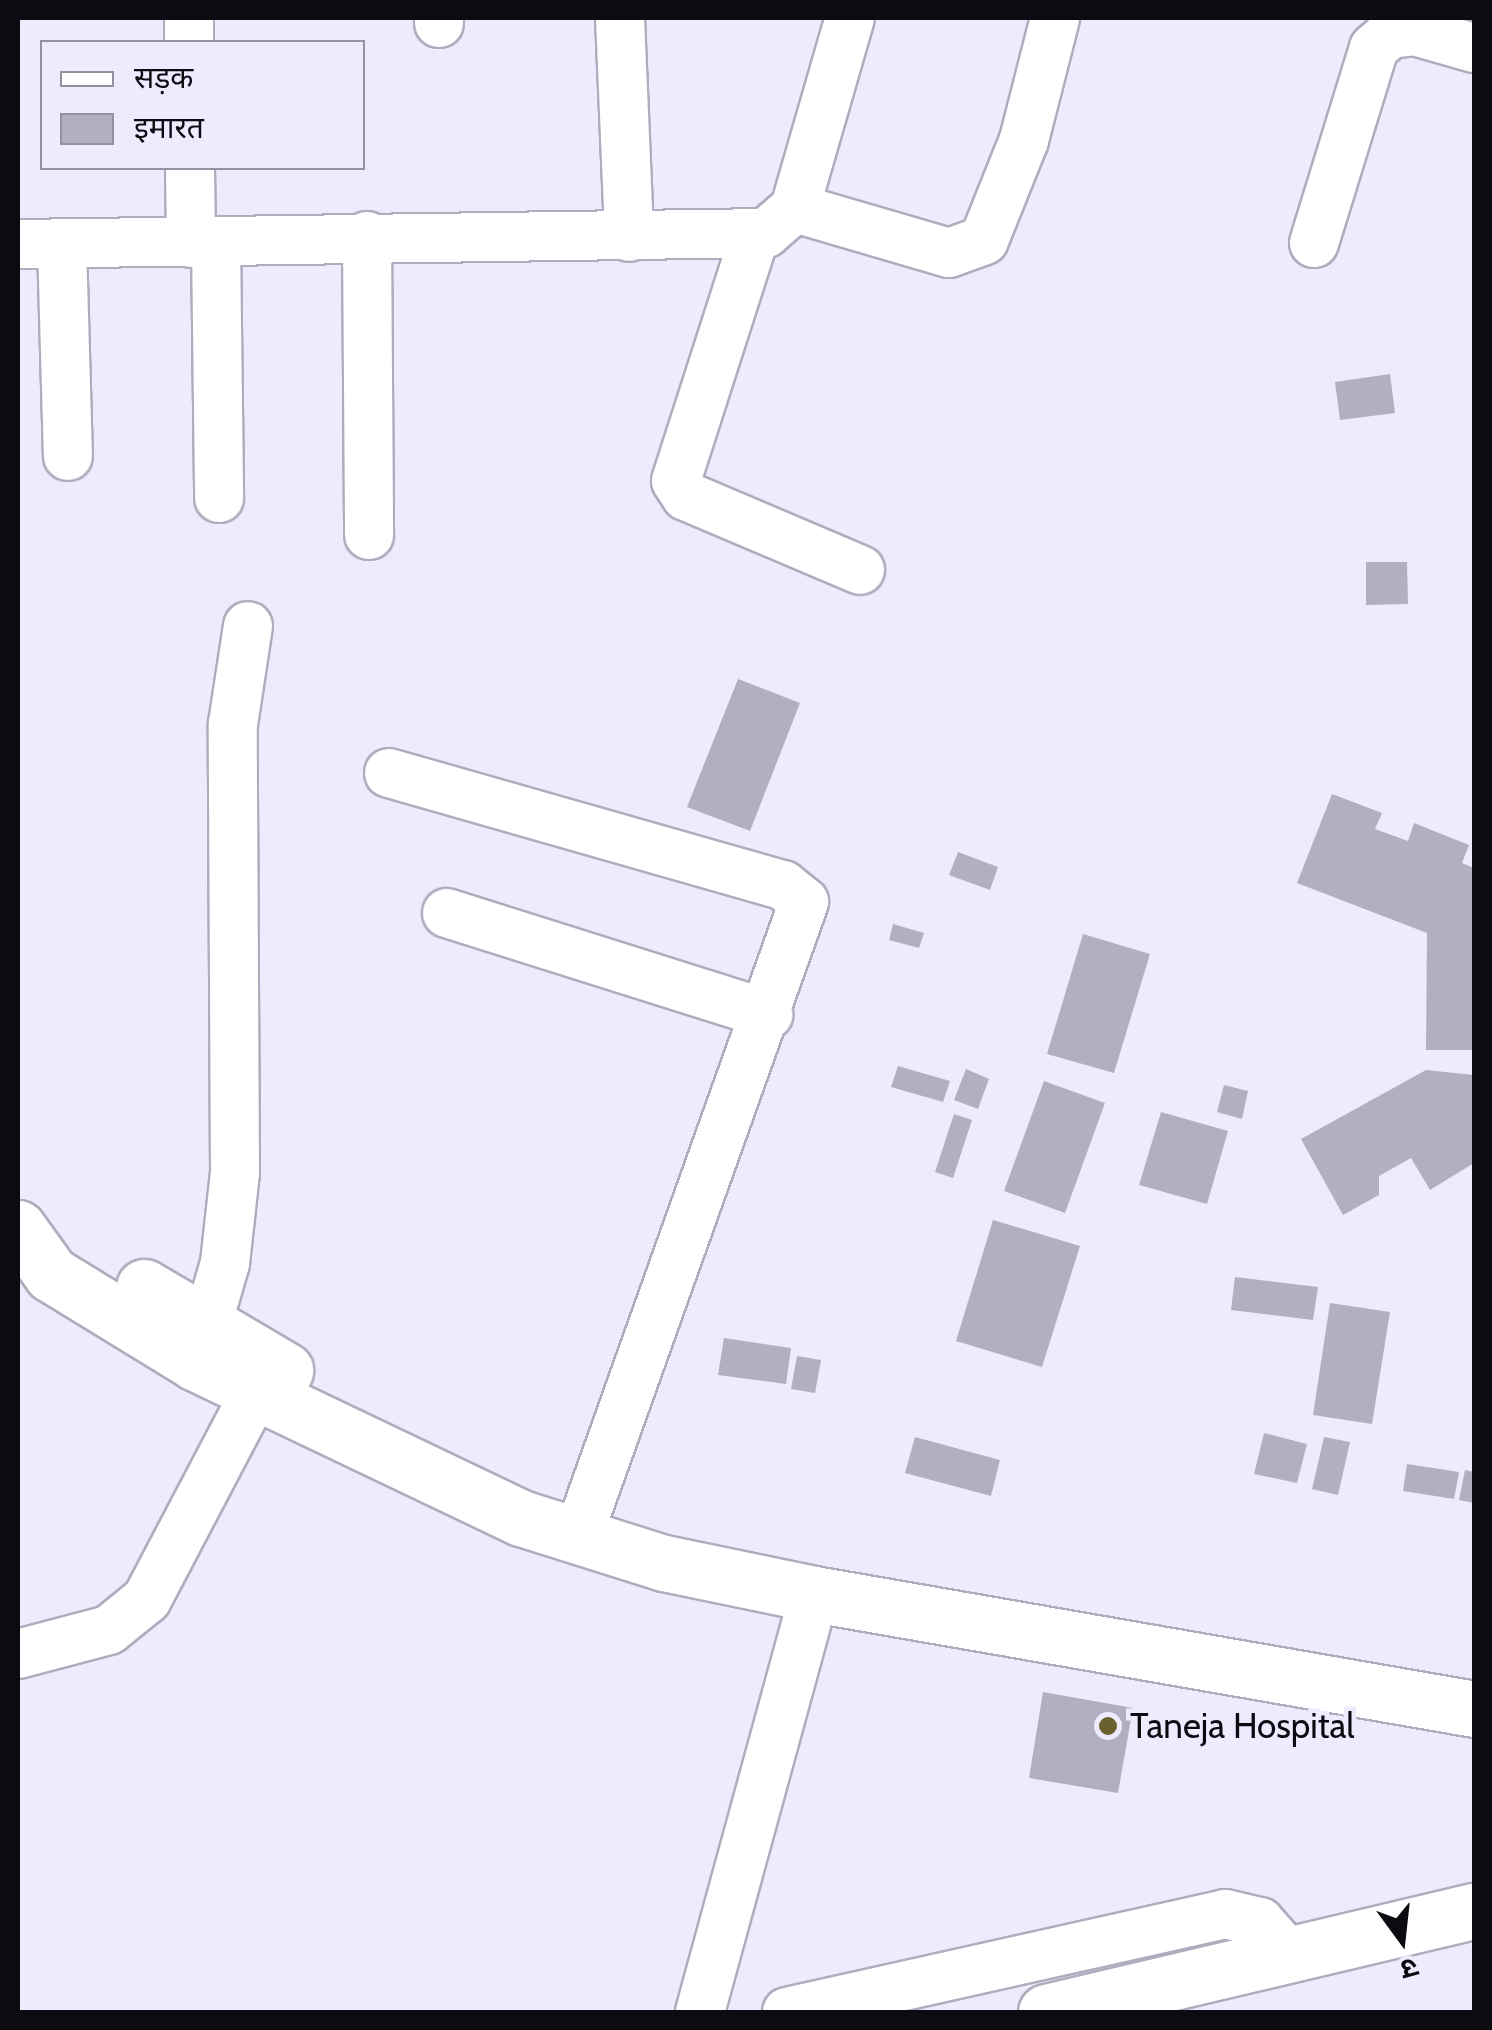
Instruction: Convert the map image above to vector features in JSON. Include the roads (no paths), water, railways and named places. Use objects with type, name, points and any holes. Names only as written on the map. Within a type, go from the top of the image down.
[{"type":"main road","points":[[25,1235],[74,1244],[200,1344],[262,1379],[533,1488],[664,1563],[814,1594],[1474,1709]]},
{"type":"main road","points":[[584,1520],[1474,1676]]},
{"type":"main road","points":[[1046,2012],[1474,1911]]},
{"type":"street","points":[[620,18],[629,237]]},
{"type":"street","points":[[68,456],[40,244],[367,236],[755,235],[795,208],[850,18]]},
{"type":"street","points":[[795,208],[950,252],[984,240],[1024,140],[1055,18]]},
{"type":"street","points":[[1314,243],[1374,48],[1390,34],[1414,32],[1474,48]]},
{"type":"street","points":[[190,170],[204,242],[218,498]]},
{"type":"street","points":[[755,235],[676,481],[686,496],[860,570]]},
{"type":"street","points":[[367,236],[369,535]]},
{"type":"street","points":[[200,1344],[225,1263],[235,1172],[233,724],[248,626]]},
{"type":"street","points":[[389,772],[800,893],[804,914],[584,1520]]},
{"type":"street","points":[[448,913],[768,1014]]},
{"type":"street","points":[[18,1654],[109,1630],[148,1599],[262,1379]]},
{"type":"street","points":[[700,2012],[814,1594]]},
{"type":"street","points":[[787,2012],[1225,1914],[1260,1922],[1289,1955]]},
{"type":"place","name":"Taneja Hospital","points":[[1108,1726]]}]
